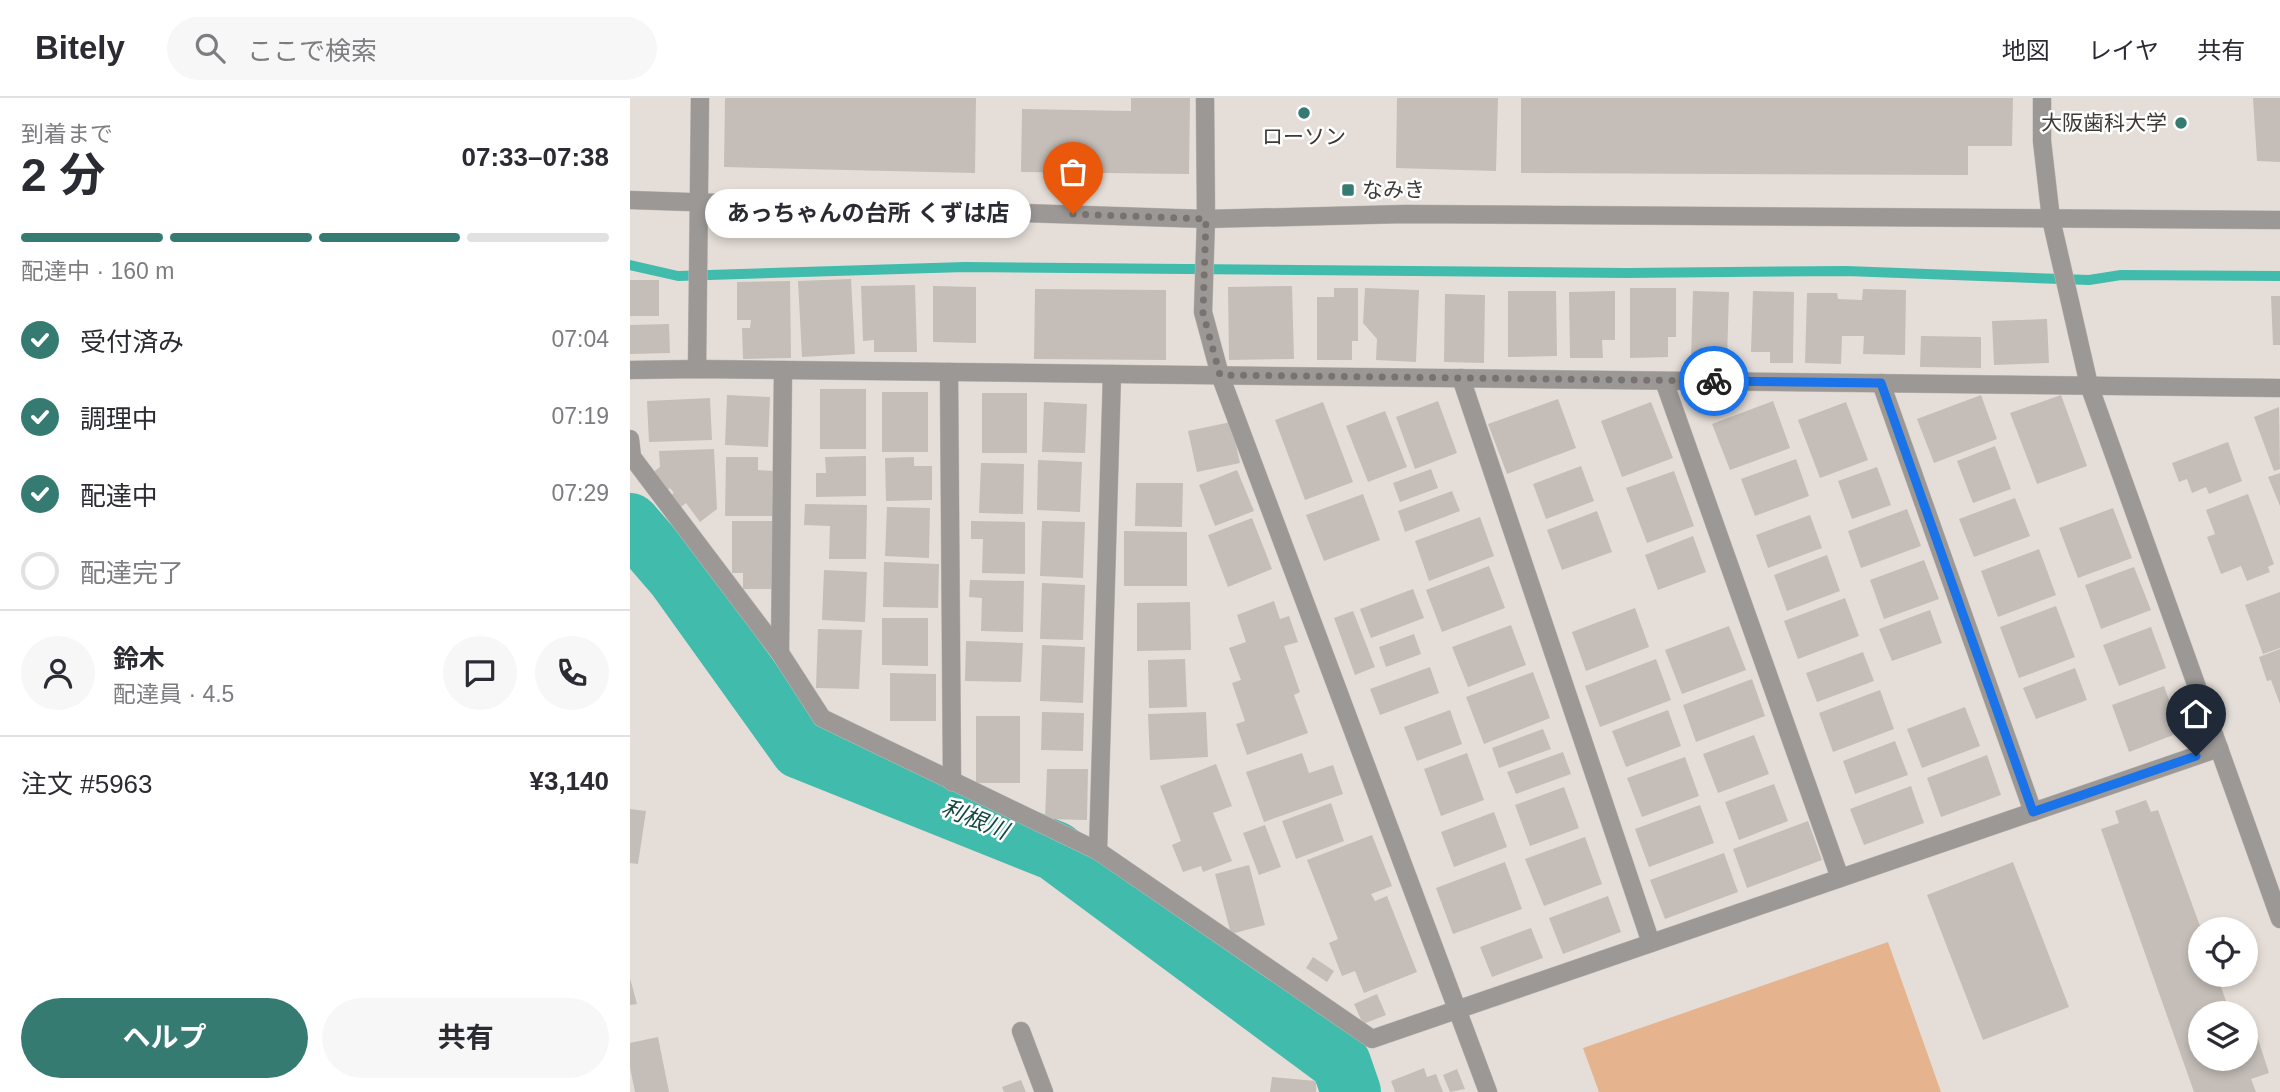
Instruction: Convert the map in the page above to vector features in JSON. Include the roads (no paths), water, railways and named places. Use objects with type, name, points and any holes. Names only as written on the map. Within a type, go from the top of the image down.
[{"type":"street","points":[[697,369],[700,98]]},
{"type":"street","points":[[1205,98],[1206,219],[1203,313],[1220,375],[1488,1092]]},
{"type":"street","points":[[2042,98],[2042,141],[2051,219],[2089,386],[2280,919]]},
{"type":"street","points":[[630,200],[1206,219],[1405,214],[2280,220]]},
{"type":"street","points":[[630,370],[2280,388]]},
{"type":"street","points":[[780,653],[783,370]]},
{"type":"street","points":[[949,372],[952,782]]},
{"type":"street","points":[[1098,851],[1112,374]]},
{"type":"street","points":[[1461,378],[1651,943]]},
{"type":"street","points":[[1664,381],[1840,878]]},
{"type":"street","points":[[1881,383],[2033,812]]},
{"type":"street","points":[[630,439],[632,457],[780,653],[822,718],[1098,851],[1372,1039],[2219,748]]},
{"type":"street","points":[[1021,1031],[1044,1092]]},
{"type":"waterway","points":[[630,265],[678,276],[965,267],[1626,273],[1846,271],[2089,280],[2121,275],[2280,276]]},
{"type":"waterway","name":"利根川","points":[[630,523],[676,576],[800,749],[1055,851],[1341,1063],[1351,1092]]},
{"type":"place","name":"ローソン","points":[[1304,113]]},
{"type":"place","name":"大阪歯科大学","points":[[2181,123]]},
{"type":"place","name":"なみき","points":[[1348,190]]},
{"type":"place","name":"あっちゃんの台所 くずは店","points":[[1073,214]]}]
